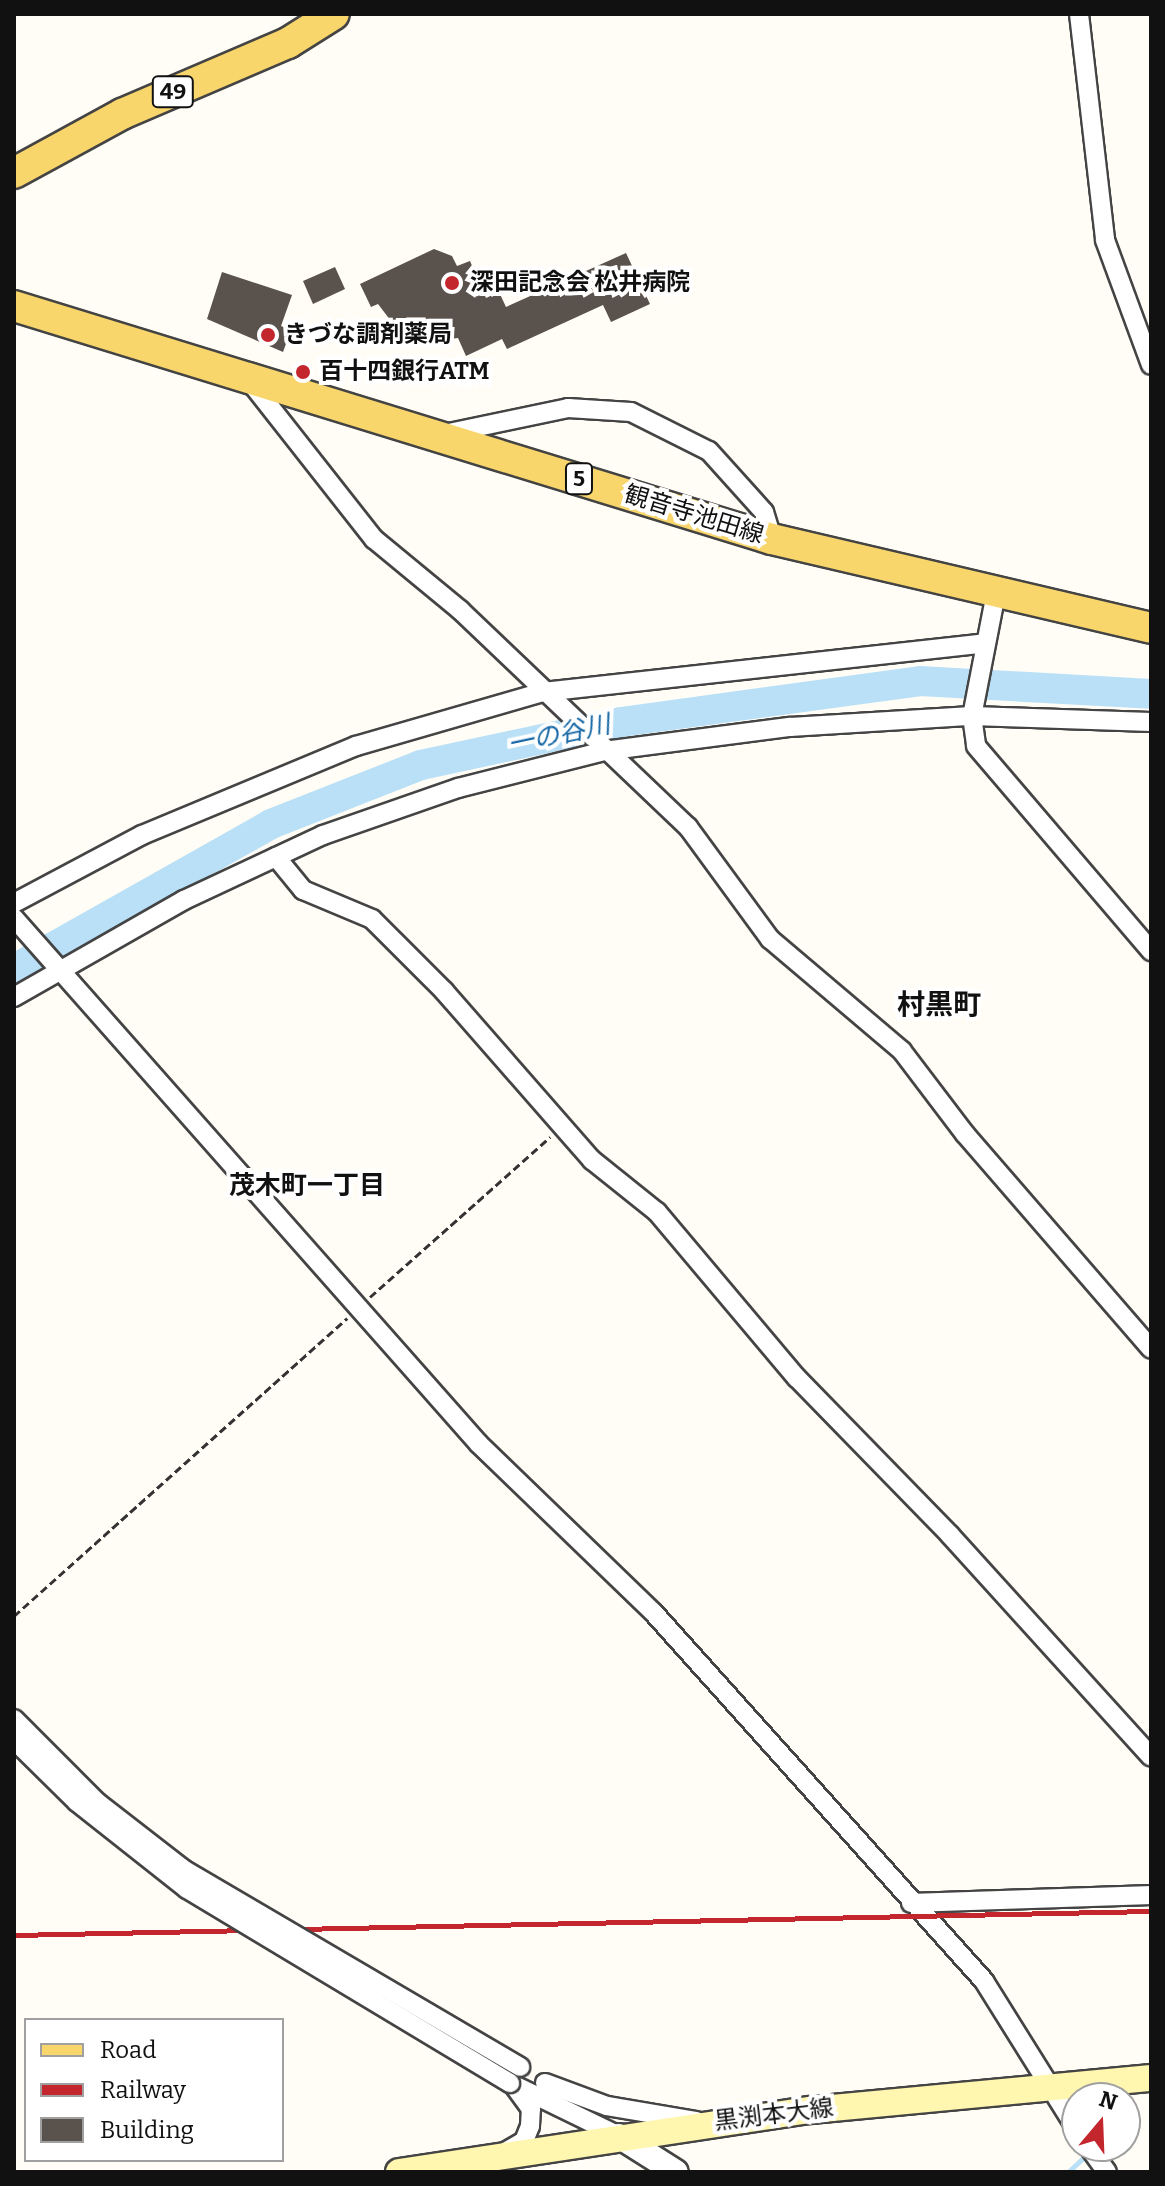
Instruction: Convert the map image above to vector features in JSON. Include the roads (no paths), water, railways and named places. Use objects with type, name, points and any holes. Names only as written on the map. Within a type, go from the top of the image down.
[{"type":"main road","name":"49","points":[[14,173],[122,114],[288,43],[334,14]]},
{"type":"main road","name":"観音寺池田線","points":[[14,306],[772,539],[1151,628]]},
{"type":"main road","name":"黒渕本大線","points":[[399,2172],[708,2123],[1151,2078]]},
{"type":"street","points":[[1079,14],[1105,240],[1151,365]]},
{"type":"street","points":[[246,377],[374,539],[460,610],[708,848],[770,939],[902,1051],[965,1134],[1151,1349]]},
{"type":"street","points":[[437,435],[568,408],[631,412],[709,451],[764,512],[772,539]]},
{"type":"street","points":[[996,593],[972,716],[976,746],[1151,951]]},
{"type":"street","points":[[14,903],[142,835],[356,746],[543,692],[985,643]]},
{"type":"street","points":[[14,997],[58,970],[276,857],[458,788],[604,751],[790,727],[972,716],[1151,722]]},
{"type":"street","points":[[276,857],[303,890],[372,919],[444,991],[561,1126],[657,1212],[797,1378],[950,1535],[1151,1757]]},
{"type":"street","points":[[14,918],[479,1444],[653,1612],[1000,1999],[1047,2088],[1061,2108]]},
{"type":"street","points":[[14,1719],[98,1803],[230,1900],[515,2075],[576,2116],[619,2136]]},
{"type":"street","points":[[14,1740],[97,1819],[187,1889],[515,2075],[607,2106],[708,2123]]},
{"type":"street","points":[[911,1903],[1151,1895]]},
{"type":"street","points":[[500,2155],[524,2141],[530,2126],[531,2109],[515,2075]]},
{"type":"street","points":[[545,2083],[676,2172]]},
{"type":"street","points":[[560,2146],[582,2131],[576,2116]]},
{"type":"waterway","name":"一の谷川","points":[[14,969],[271,824],[421,765],[621,722],[920,681],[1151,694]]},
{"type":"waterway","points":[[1068,2172],[1079,2162]]},
{"type":"railway","points":[[14,1935],[1151,1911]]},
{"type":"place","name":"深田記念会 松井病院","points":[[452,283]]},
{"type":"place","name":"きづな調剤薬局","points":[[268,335]]},
{"type":"place","name":"百十四銀行ATM","points":[[303,372]]},
{"type":"district","name":"村黒町","points":[[939,1005]]},
{"type":"district","name":"茂木町一丁目","points":[[307,1186]]}]
